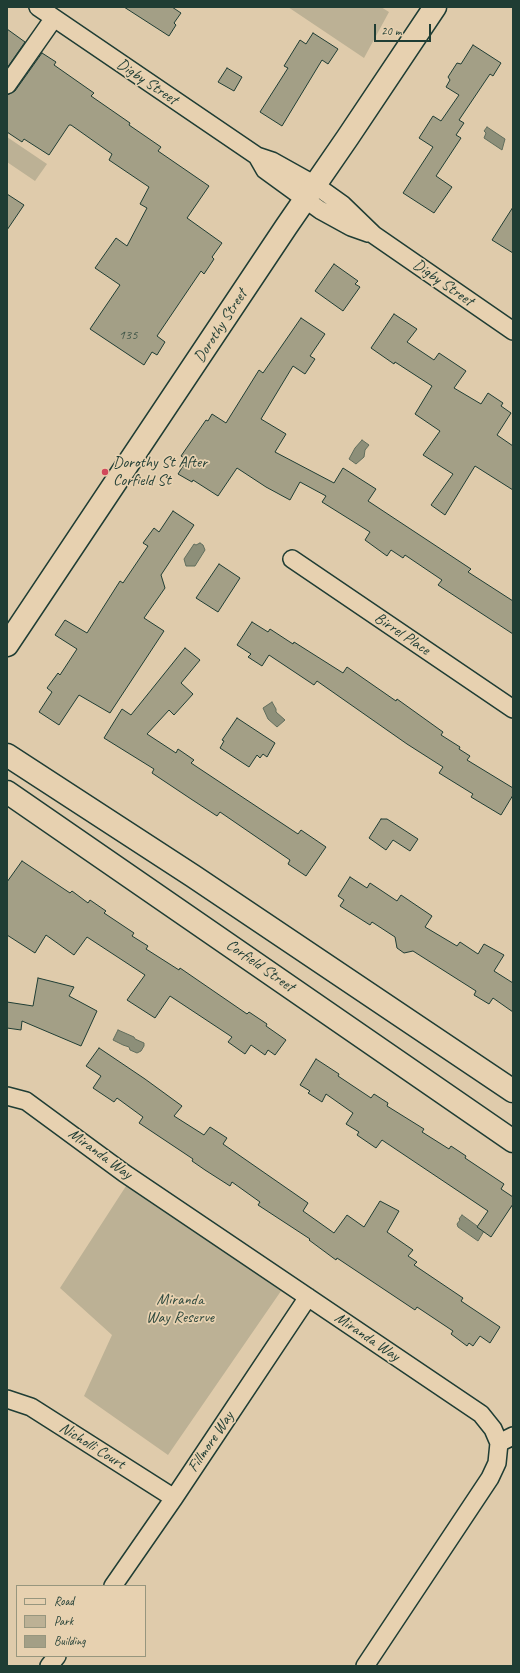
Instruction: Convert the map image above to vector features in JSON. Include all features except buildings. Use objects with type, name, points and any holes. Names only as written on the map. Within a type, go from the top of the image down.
[{"type":"main road","name":"Dorothy Street","points":[[7,645],[435,7]]},
{"type":"main road","points":[[7,754],[186,871],[513,1091]]},
{"type":"main road","name":"Corfield Street","points":[[7,792],[513,1141]]},
{"type":"street","name":"Digby Street","points":[[38,7],[257,156],[265,170],[310,192],[320,210],[351,227],[374,235],[513,331]]},
{"type":"street","points":[[7,85],[54,18]]},
{"type":"street","name":"Birrel Place","points":[[292,559],[513,709]]},
{"type":"street","name":"Miranda Way","points":[[7,1096],[26,1101],[124,1173],[481,1414],[493,1428],[506,1439],[490,1478],[365,1666]]},
{"type":"street","name":"Fillmore Way","points":[[114,1585],[174,1498],[308,1297]]},
{"type":"street","name":"Nicholli Court","points":[[7,1400],[31,1407],[174,1498]]},
{"type":"street","points":[[49,1666],[56,1657]]},
{"type":"green space","points":[[288,7],[381,7],[389,12],[364,58]]},
{"type":"green space","points":[[7,137],[47,164],[35,181],[7,162]]},
{"type":"green space","name":"Miranda Way Reserve","points":[[128,1183],[281,1291],[168,1455],[84,1396],[112,1335],[60,1288]]},
{"type":"shaded area","points":[[487,127],[505,139],[502,150],[484,138],[486,133],[484,131]]},
{"type":"shaded area","points":[[362,440],[369,445],[365,450],[364,457],[356,464],[349,459],[355,448]]},
{"type":"shaded area","points":[[200,543],[203,545],[205,550],[195,566],[186,566],[184,559],[194,544],[196,545]]},
{"type":"shaded area","points":[[272,702],[276,712],[285,720],[277,727],[268,719],[263,708]]},
{"type":"shaded area","points":[[118,1030],[144,1043],[141,1051],[137,1053],[130,1050],[129,1047],[113,1040]]},
{"type":"shaded area","points":[[462,1215],[484,1231],[478,1241],[458,1227],[457,1224]]},
{"type":"place","name":"Dorothy St After Corfield St","points":[[105,472]]}]
